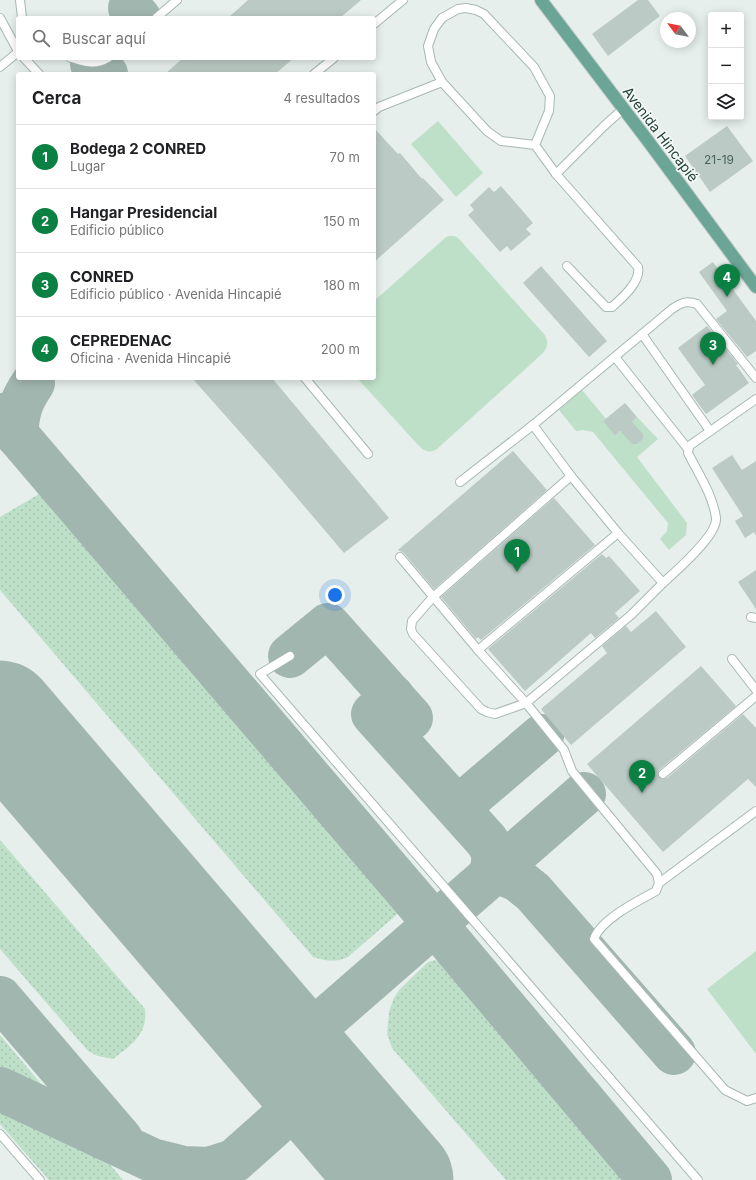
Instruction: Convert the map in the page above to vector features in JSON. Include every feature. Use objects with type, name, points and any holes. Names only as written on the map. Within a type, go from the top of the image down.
[{"type":"main road","name":"Avenida Hincapié","points":[[541,0],[756,287]]},
{"type":"lane","points":[[20,0],[22,16]]},
{"type":"lane","points":[[158,16],[177,0]]},
{"type":"lane","points":[[376,22],[403,0]]},
{"type":"lane","points":[[535,145],[549,111],[550,96],[534,67],[484,14],[476,10],[466,8],[458,9],[442,18],[434,29],[428,46],[431,62],[442,82],[487,131],[501,141],[535,145],[556,174],[638,267],[639,276],[625,295],[609,308],[606,307],[567,266]]},
{"type":"lane","points":[[0,18],[16,47]]},
{"type":"lane","points":[[0,67],[16,53]]},
{"type":"lane","points":[[26,60],[37,72]]},
{"type":"lane","points":[[78,60],[92,64],[104,60]]},
{"type":"lane","points":[[316,72],[332,60]]},
{"type":"lane","points":[[376,109],[442,82]]},
{"type":"lane","points":[[556,174],[623,109]]},
{"type":"lane","points":[[460,482],[679,304],[689,301],[697,304],[756,378]]},
{"type":"lane","points":[[642,334],[710,432]]},
{"type":"lane","points":[[571,476],[434,597],[412,621],[411,629],[414,634],[481,709],[487,712],[495,714],[526,703],[631,614],[695,552],[713,531],[716,519],[711,497],[688,453],[688,450],[615,357]]},
{"type":"lane","points":[[307,380],[368,454]]},
{"type":"lane","points":[[688,450],[689,446],[756,399]]},
{"type":"lane","points":[[533,424],[571,476],[618,533],[663,583]]},
{"type":"lane","points":[[478,650],[618,533]]},
{"type":"lane","points":[[400,557],[478,650],[526,703],[564,750],[572,772],[657,874],[659,883]]},
{"type":"lane","points":[[290,656],[260,674],[698,1180]]},
{"type":"lane","points":[[732,659],[756,690]]},
{"type":"lane","points":[[663,774],[756,696]]},
{"type":"lane","points":[[756,811],[659,883],[656,891],[623,909],[596,932],[594,939],[725,1090],[747,1101],[756,1098]]},
{"type":"lane","points":[[0,1134],[40,1180]]},
{"type":"green space","points":[[438,121],[483,173],[456,197],[411,144]]},
{"type":"green space","points":[[448,236],[454,236],[459,238],[544,334],[547,339],[547,344],[543,353],[437,449],[428,451],[423,450],[419,446],[359,380],[376,380],[376,299]]},
{"type":"green space","points":[[582,390],[606,419],[603,421],[615,436],[637,417],[658,439],[637,457],[687,523],[686,535],[669,550],[660,539],[667,531],[668,523],[593,432],[583,430],[576,431],[559,410]]},
{"type":"green space","points":[[41,493],[402,910],[348,957],[330,961],[313,957],[0,590],[0,517]]},
{"type":"green space","points":[[0,840],[145,1009],[144,1026],[141,1033],[132,1044],[113,1059],[98,1056],[88,1051],[0,949]]},
{"type":"green space","points":[[756,951],[756,1054],[707,989]]},
{"type":"green space","points":[[435,960],[443,963],[626,1180],[506,1180],[392,1048],[387,1034],[389,1012],[393,1000],[399,990],[428,962]]},
{"type":"green space","points":[[0,1035],[52,1097],[50,1102],[0,1075]]},
{"type":"green space","points":[[0,1101],[100,1153],[123,1180],[49,1180],[0,1124]]},
{"type":"building","points":[[248,0],[361,0],[342,16],[230,16]]},
{"type":"building","points":[[638,0],[648,0],[660,16],[608,56],[592,34]]},
{"type":"building","points":[[181,60],[292,60],[277,72],[167,72]]},
{"type":"building","points":[[727,126],[753,161],[710,192],[685,156]]},
{"type":"building","points":[[376,130],[398,154],[400,153],[422,179],[423,178],[444,200],[376,260]]},
{"type":"building","points":[[501,186],[533,223],[526,229],[531,234],[511,251],[507,246],[500,252],[468,215],[474,210],[470,205],[489,187],[494,192]]},
{"type":"building","points":[[713,262],[756,321],[756,351],[747,357],[716,319],[727,311],[699,272]]},
{"type":"building","points":[[541,266],[607,341],[589,357],[523,283]]},
{"type":"building","points":[[707,326],[738,364],[736,365],[749,383],[706,414],[692,395],[705,385],[678,348]]},
{"type":"building","points":[[194,380],[274,380],[389,518],[344,553]]},
{"type":"building","points":[[625,403],[637,417],[632,422],[643,434],[643,439],[637,444],[632,444],[620,431],[615,436],[603,421]]},
{"type":"building","points":[[513,451],[547,490],[434,589],[404,553],[398,550]]},
{"type":"building","points":[[732,455],[742,470],[756,461],[756,536],[754,532],[745,538],[735,521],[743,516],[712,468]]},
{"type":"building","points":[[554,498],[595,545],[481,640],[478,637],[476,639],[441,597]]},
{"type":"building","points":[[602,554],[606,558],[609,556],[640,591],[615,613],[619,618],[595,638],[591,633],[525,691],[488,649]]},
{"type":"building","points":[[756,570],[756,609],[738,582]]},
{"type":"building","points":[[656,611],[686,647],[571,745],[541,709],[607,653],[602,646],[626,626],[631,632]]},
{"type":"building","points":[[701,666],[736,706],[659,770],[658,775],[662,779],[667,778],[743,714],[756,728],[756,787],[748,779],[663,852],[587,764]]},
{"type":"taxiway","points":[[130,8],[137,16]]},
{"type":"taxiway","points":[[92,64],[104,72]]},
{"type":"taxiway","points":[[16,434],[20,407],[33,383]]},
{"type":"taxiway","points":[[0,415],[435,924],[650,1180]]},
{"type":"taxiway","points":[[290,656],[328,625],[411,718]]},
{"type":"taxiway","points":[[392,696],[373,714],[487,841],[493,857],[491,874],[504,874],[518,880],[533,892],[674,1053]]},
{"type":"taxiway","points":[[450,799],[461,801],[467,800],[542,736]]},
{"type":"taxiway","points":[[274,1035],[298,1032],[321,1023],[584,794]]},
{"type":"taxiway","points":[[0,998],[121,1139]]},
{"type":"taxiway","points":[[0,1089],[152,1160],[184,1168],[209,1169],[234,1161],[280,1120],[299,1086],[309,1048],[321,1023]]},
{"type":"taxiway","points":[[280,1120],[301,1109],[320,1106],[336,1107]]},
{"type":"runway","points":[[0,716],[398,1180]]},
{"type":"place","name":"CEPREDENAC","points":[[727,297]]},
{"type":"place","name":"CONRED","points":[[713,365]]},
{"type":"place","name":"Bodega 2 CONRED","points":[[517,572]]},
{"type":"place","name":"Hangar Presidencial","points":[[642,793]]}]
